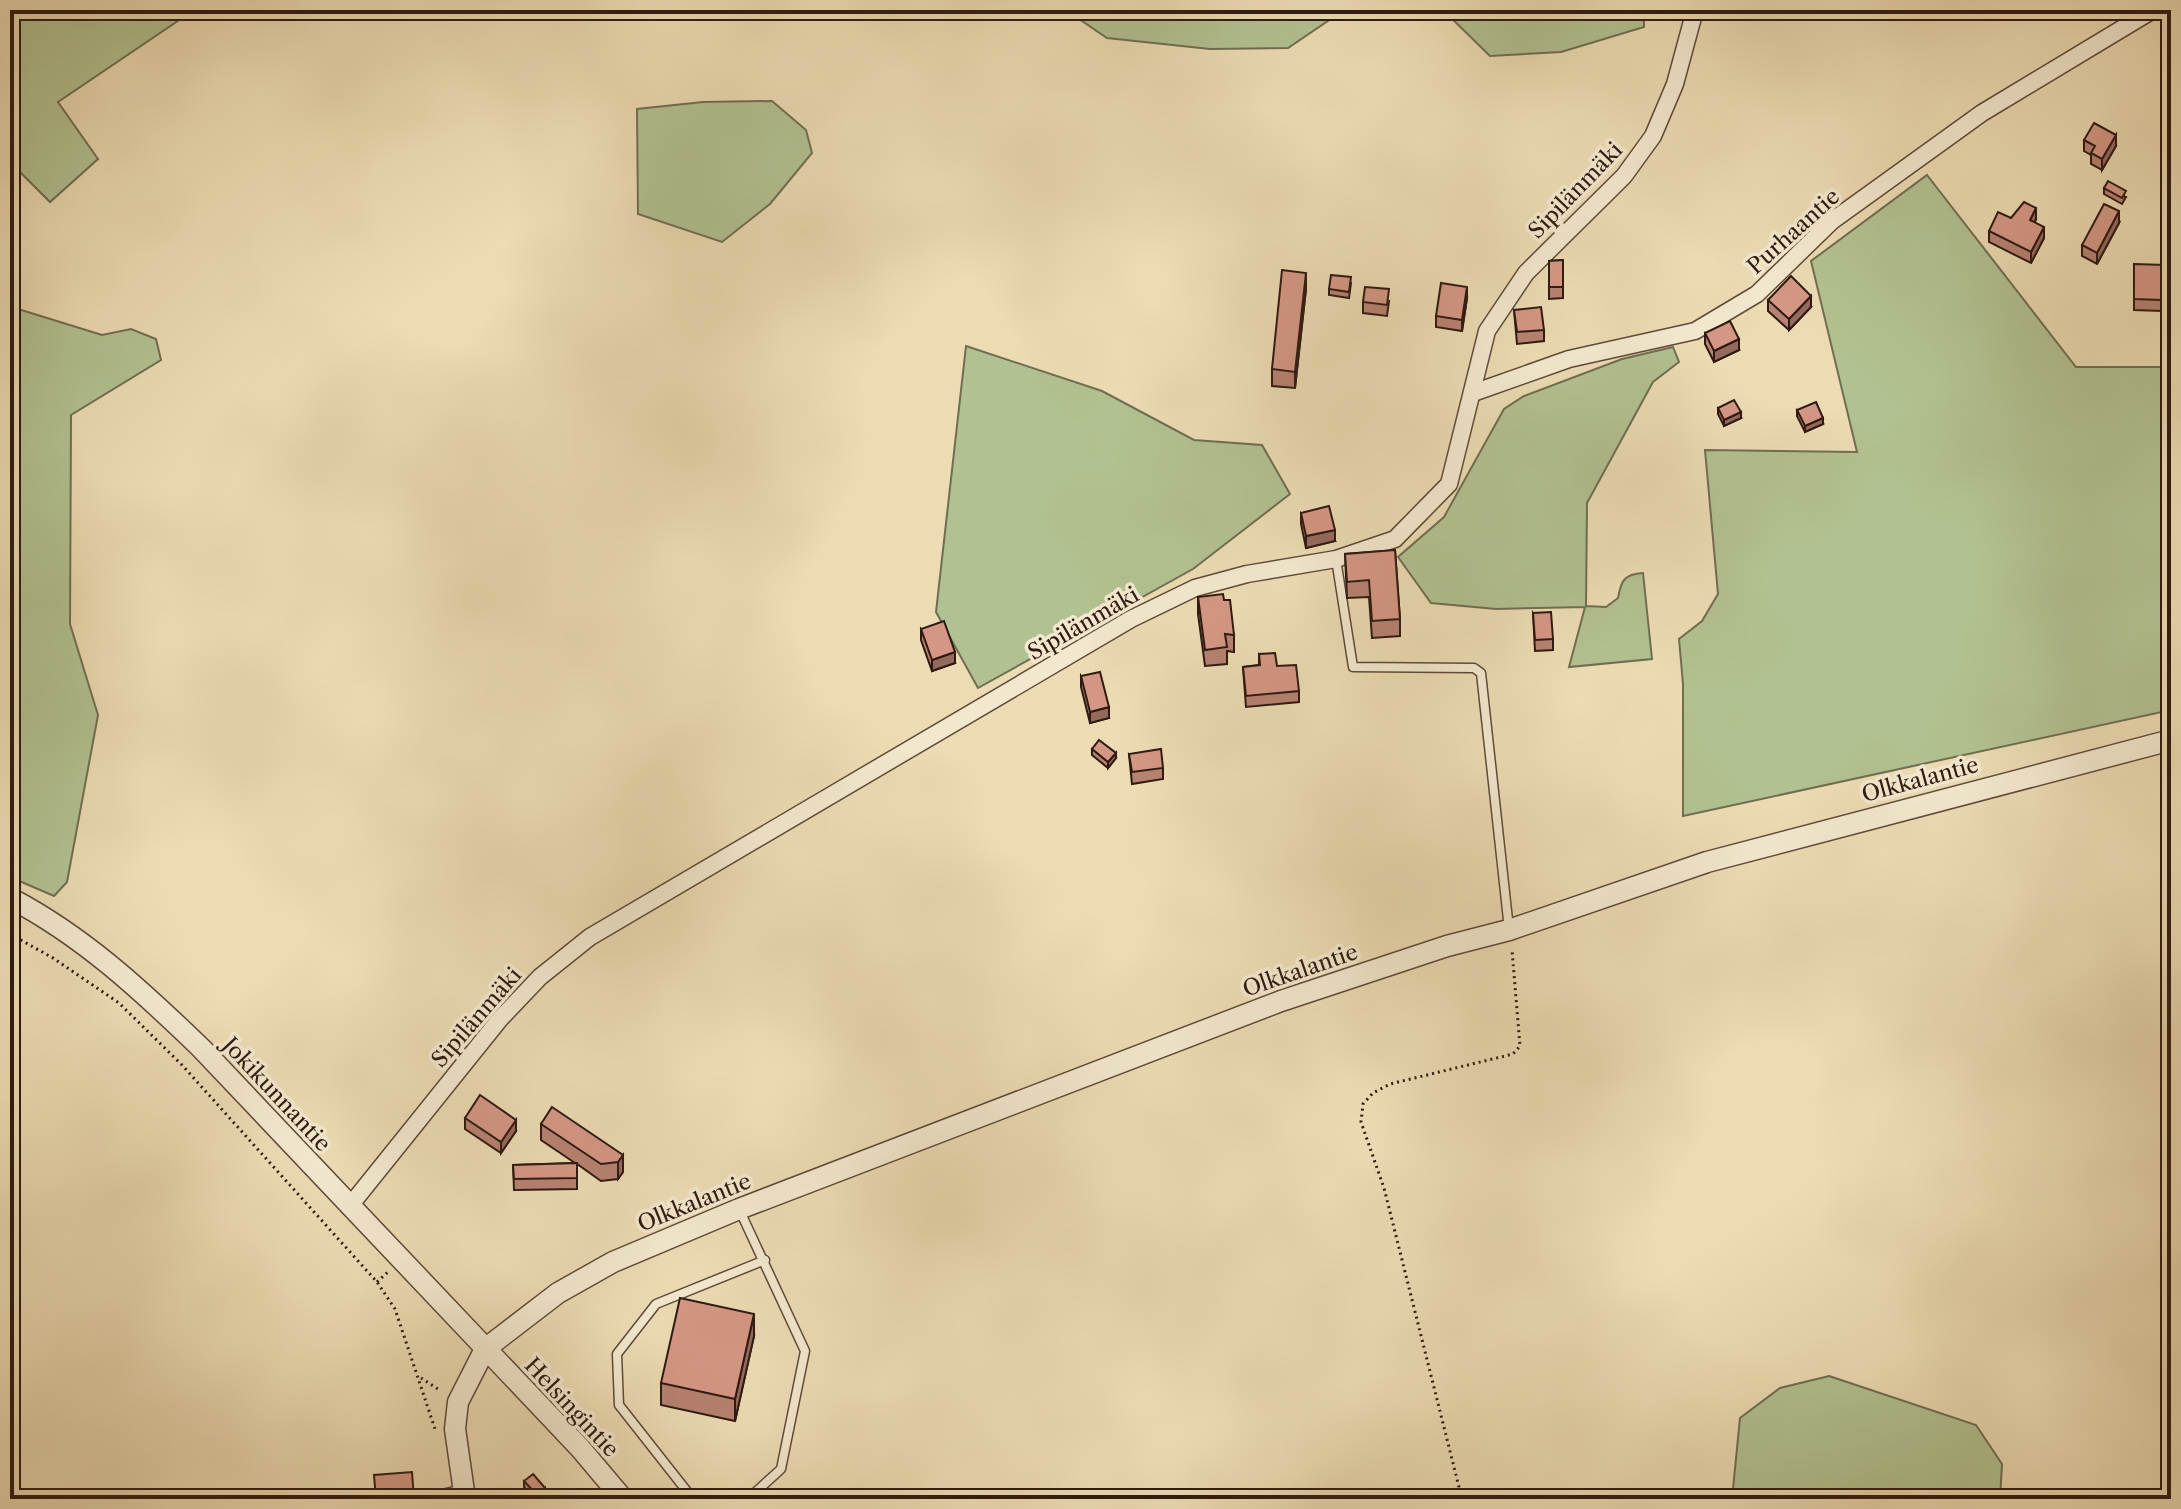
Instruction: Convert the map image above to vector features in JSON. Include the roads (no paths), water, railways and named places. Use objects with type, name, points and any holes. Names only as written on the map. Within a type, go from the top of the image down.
[{"type":"street","name":"Sipilänmäki","points":[[349,1207],[500,1019],[540,977],[590,937],[1131,619],[1195,588],[1247,574],[1336,559],[1395,539],[1449,484],[1487,331],[1526,273],[1624,176],[1653,136],[1675,84],[1695,10]]},
{"type":"street","name":"Purhaantie","points":[[1473,393],[1569,359],[1695,331],[1757,294],[1832,221],[1982,113],[2153,10]]},
{"type":"street","name":"Olkkalantie","points":[[485,1349],[558,1293],[613,1262],[739,1209],[1281,1001],[1447,946],[1509,930],[1707,862],[2171,740]]},
{"type":"street","name":"Jokikunnantie","points":[[10,898],[70,934],[136,985],[201,1048],[485,1349]]},
{"type":"street","points":[[464,1494],[455,1429],[458,1402],[485,1349]]},
{"type":"street","name":"Helsingintie","points":[[485,1349],[580,1448],[623,1499]]},
{"type":"lane","points":[[1336,559],[1353,667],[1474,668],[1481,673],[1509,930]]},
{"type":"lane","points":[[739,1209],[805,1351],[781,1469],[748,1499]]},
{"type":"lane","points":[[693,1499],[619,1405],[617,1354],[656,1304],[765,1260]]},
{"type":"lane","points":[[423,1499],[464,1494]]}]
